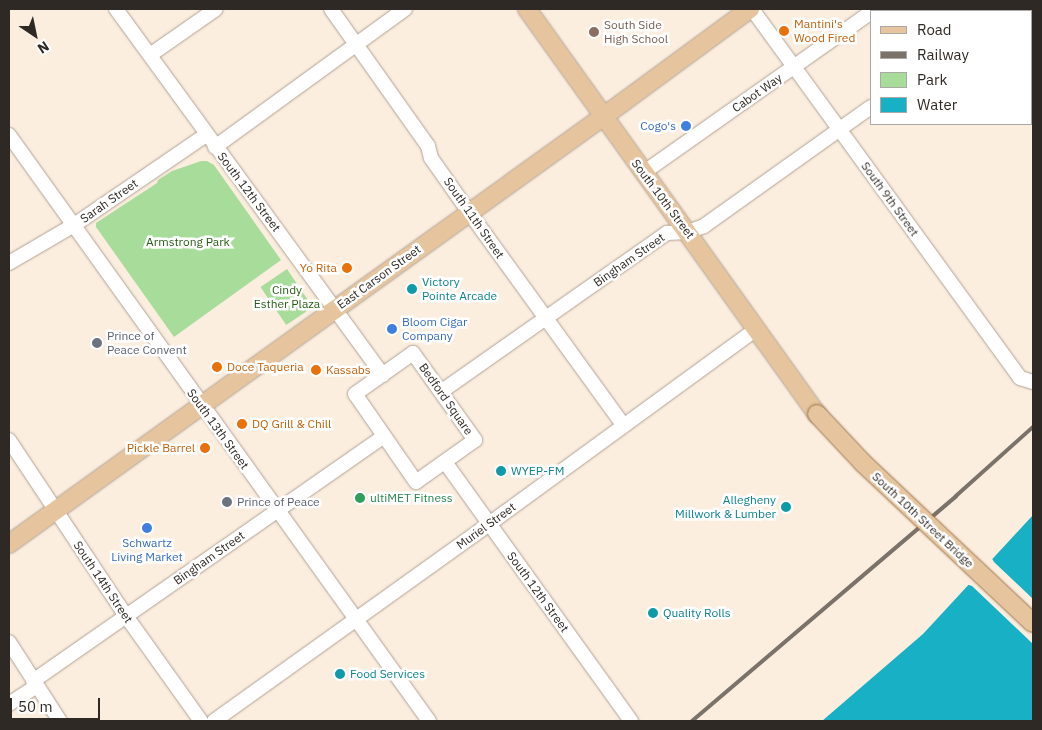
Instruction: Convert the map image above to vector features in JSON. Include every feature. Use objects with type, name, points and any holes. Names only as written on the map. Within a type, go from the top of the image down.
[{"type":"main road","name":"South 10th Street","points":[[527,9],[816,414]]},
{"type":"main road","name":"East Carson Street","points":[[9,544],[751,9]]},
{"type":"main road","name":"South 10th Street Bridge","points":[[816,414],[863,463],[1033,623]]},
{"type":"street","name":"South 12th Street","points":[[116,9],[206,135],[383,375]]},
{"type":"street","points":[[150,56],[216,9]]},
{"type":"street","name":"South 11th Street","points":[[331,9],[428,146],[431,158],[623,425]]},
{"type":"street","points":[[215,147],[405,9]]},
{"type":"street","name":"South 9th Street","points":[[751,9],[1020,378],[1033,382]]},
{"type":"street","name":"Cabot Way","points":[[643,173],[870,13]]},
{"type":"street","name":"Bingham Street","points":[[442,391],[667,233],[687,232],[704,226],[870,108]]},
{"type":"street","name":"South 13th Street","points":[[9,135],[200,406],[429,721]]},
{"type":"street","name":"Sarah Street","points":[[9,263],[74,225],[206,135]]},
{"type":"street","name":"Muriel Street","points":[[214,721],[489,524],[756,329]]},
{"type":"street","name":"Bedford Square","points":[[413,353],[442,391],[476,440],[416,482],[355,394],[413,353]]},
{"type":"street","name":"Bingham Street","points":[[9,704],[126,616],[384,436]]},
{"type":"street","name":"South 14th Street","points":[[9,440],[126,616],[201,721]]},
{"type":"street","name":"South 12th Street","points":[[445,462],[631,721]]},
{"type":"street","points":[[9,642],[60,721]]},
{"type":"green space","name":"Armstrong Park","points":[[201,161],[207,161],[214,165],[281,260],[174,337],[96,227],[96,223],[172,171]]},
{"type":"green space","name":"Cindy Esther Plaza","points":[[287,269],[313,307],[286,325],[260,287]]},
{"type":"water","points":[[1033,515],[1033,721],[822,721],[923,634]]},
{"type":"pier","points":[[991,557],[1033,599],[1033,644],[972,586],[966,584]]},
{"type":"railway","points":[[692,721],[956,496],[1033,427]]},
{"type":"place","name":"Mantini's Wood Fired","points":[[784,31]]},
{"type":"place","name":"South Side High School","points":[[594,32]]},
{"type":"place","name":"Cogo's","points":[[686,126]]},
{"type":"place","name":"Yo Rita","points":[[347,268]]},
{"type":"place","name":"Victory Pointe Arcade","points":[[412,289]]},
{"type":"place","name":"Bloom Cigar Company","points":[[392,329]]},
{"type":"place","name":"Prince of Peace Convent","points":[[97,343]]},
{"type":"place","name":"Doce Taqueria","points":[[217,367]]},
{"type":"place","name":"Kassabs","points":[[316,370]]},
{"type":"place","name":"DQ Grill & Chill","points":[[242,424]]},
{"type":"place","name":"Pickle Barrel","points":[[205,448]]},
{"type":"place","name":"WYEP-FM","points":[[501,471]]},
{"type":"place","name":"ultiMET Fitness","points":[[360,498]]},
{"type":"place","name":"Prince of Peace","points":[[227,502]]},
{"type":"place","name":"Allegheny Millwork & Lumber","points":[[786,507]]},
{"type":"place","name":"Schwartz Living Market","points":[[147,528]]},
{"type":"place","name":"Quality Rolls","points":[[653,613]]},
{"type":"place","name":"Food Services","points":[[340,674]]}]
